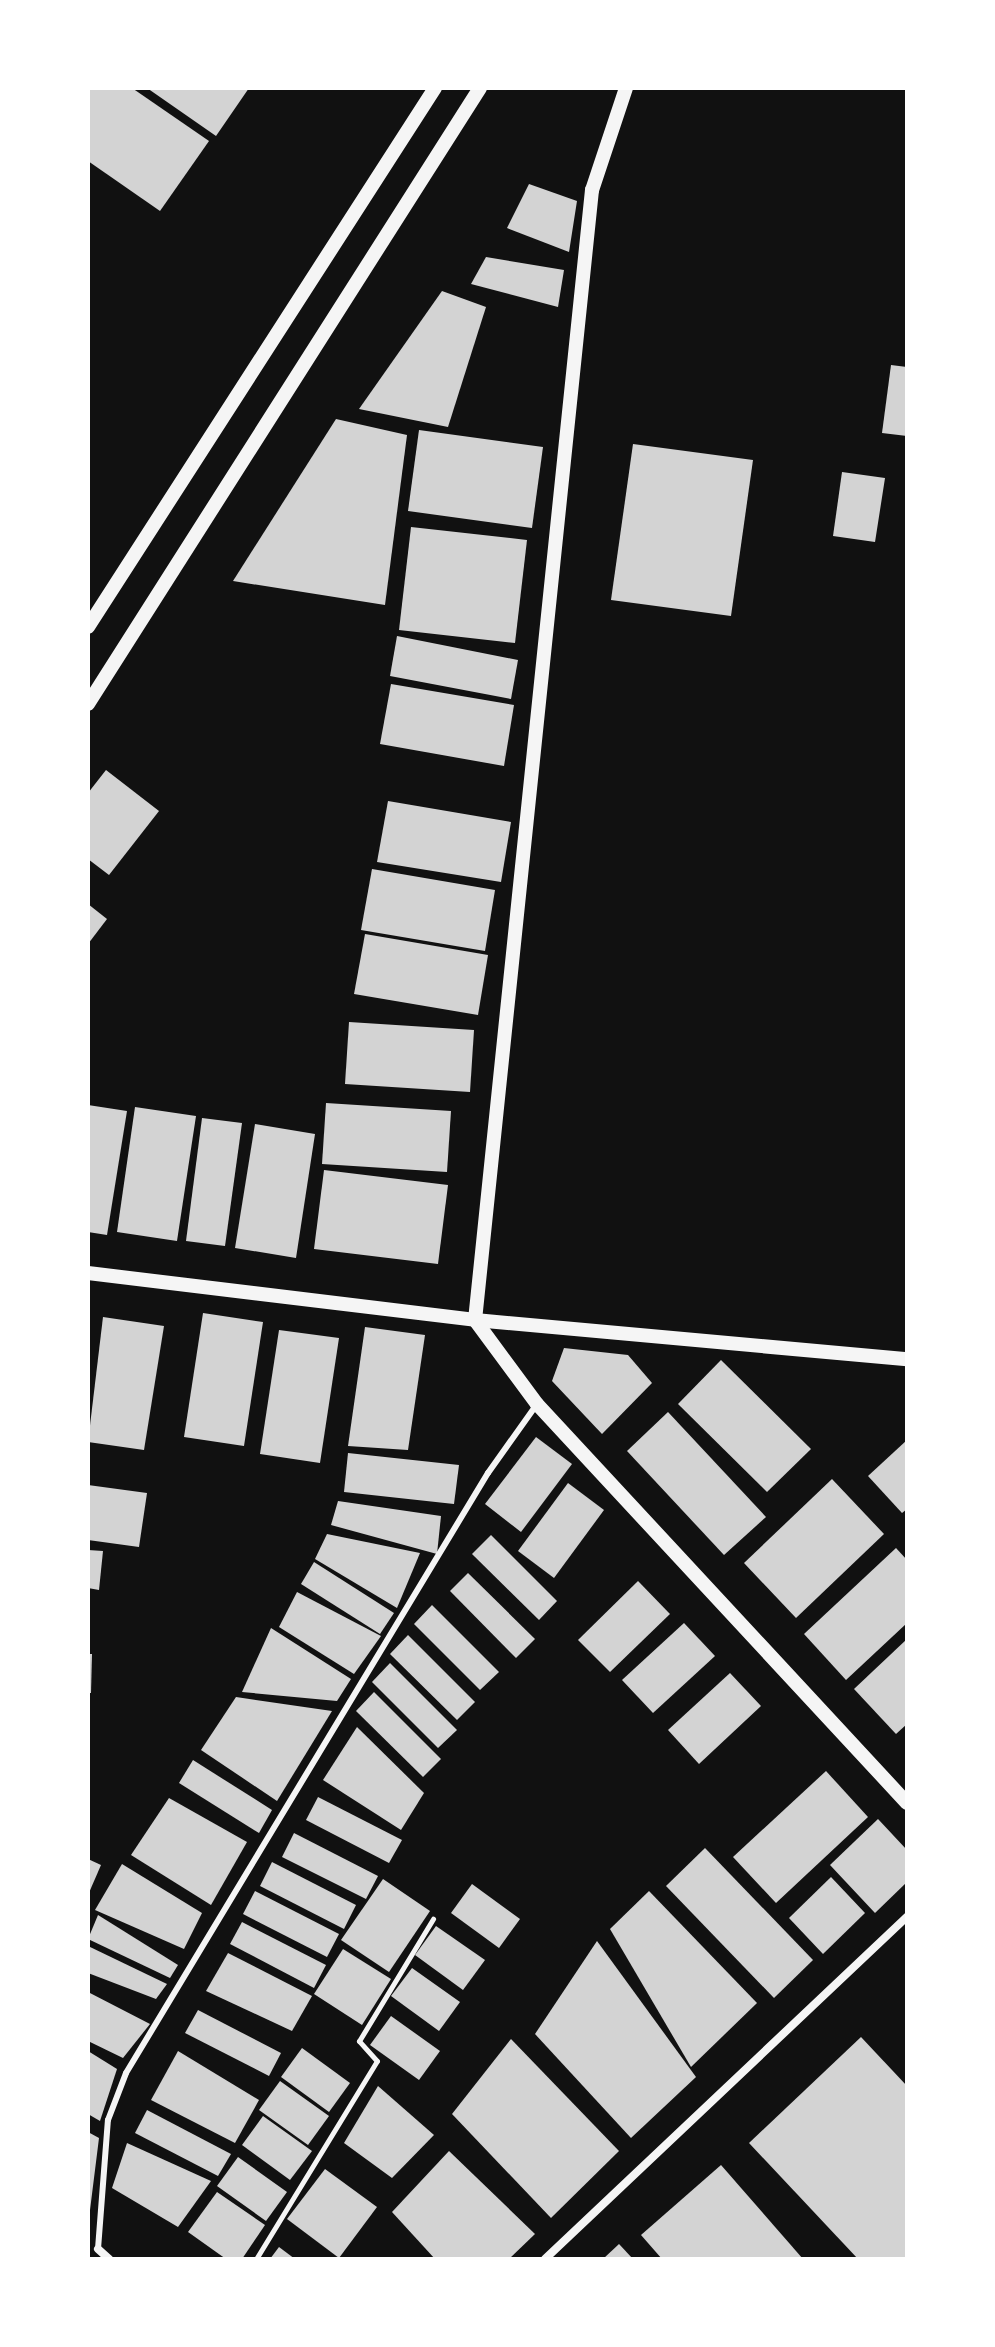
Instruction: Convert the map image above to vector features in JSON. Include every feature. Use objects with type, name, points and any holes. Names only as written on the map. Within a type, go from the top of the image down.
[{"type":"street","points":[[88,627],[435,88]]},
{"type":"street","points":[[88,704],[480,88]]},
{"type":"street","points":[[626,88],[592,190],[475,1320],[537,1404],[907,1803]]},
{"type":"street","points":[[88,1273],[475,1320],[907,1359]]},
{"type":"street","points":[[545,2259],[907,1917]]},
{"type":"street","points":[[98,2249],[109,2259]]},
{"type":"lane","points":[[98,2249],[108,2120],[126,2073],[488,1473],[537,1404]]},
{"type":"path","points":[[256,2259],[377,2061],[359,2041],[433,1919]]},
{"type":"building","points":[[88,88],[132,88],[209,141],[160,211],[88,161]]},
{"type":"building","points":[[147,88],[249,88],[216,136]]},
{"type":"building","points":[[529,184],[577,201],[569,252],[507,228]]},
{"type":"building","points":[[486,257],[564,270],[558,307],[471,284]]},
{"type":"building","points":[[442,291],[486,307],[448,427],[359,409]]},
{"type":"building","points":[[891,365],[907,367],[907,436],[882,433]]},
{"type":"building","points":[[336,419],[407,435],[385,605],[233,581]]},
{"type":"building","points":[[419,430],[543,447],[532,528],[408,511]]},
{"type":"building","points":[[633,444],[753,460],[731,616],[611,600]]},
{"type":"building","points":[[842,472],[885,478],[875,542],[833,536]]},
{"type":"building","points":[[411,527],[527,540],[515,643],[399,630]]},
{"type":"building","points":[[397,636],[518,660],[511,699],[390,676]]},
{"type":"building","points":[[391,684],[514,705],[504,766],[380,744]]},
{"type":"building","points":[[106,770],[159,811],[109,875],[88,859],[88,793]]},
{"type":"building","points":[[388,801],[511,822],[501,882],[377,862]]},
{"type":"building","points":[[372,869],[495,890],[485,951],[361,930]]},
{"type":"building","points":[[88,904],[107,919],[88,944]]},
{"type":"building","points":[[365,934],[488,955],[478,1015],[354,994]]},
{"type":"building","points":[[349,1022],[474,1030],[470,1092],[345,1084]]},
{"type":"building","points":[[326,1103],[451,1111],[447,1172],[322,1164]]},
{"type":"building","points":[[88,1105],[127,1111],[107,1235],[88,1232]]},
{"type":"building","points":[[135,1107],[196,1116],[177,1241],[117,1232]]},
{"type":"building","points":[[202,1118],[242,1123],[225,1246],[186,1241]]},
{"type":"building","points":[[255,1124],[315,1134],[296,1258],[235,1248]]},
{"type":"building","points":[[324,1170],[448,1185],[438,1264],[314,1249]]},
{"type":"building","points":[[203,1313],[263,1322],[244,1446],[184,1437]]},
{"type":"building","points":[[103,1317],[164,1326],[144,1450],[88,1442]]},
{"type":"building","points":[[365,1327],[425,1335],[408,1450],[348,1446]]},
{"type":"building","points":[[279,1330],[339,1338],[320,1463],[260,1454]]},
{"type":"building","points":[[564,1348],[628,1355],[652,1383],[602,1434],[552,1381]]},
{"type":"building","points":[[721,1360],[811,1449],[767,1492],[678,1404]]},
{"type":"building","points":[[668,1412],[766,1517],[724,1555],[627,1451]]},
{"type":"building","points":[[536,1437],[572,1464],[521,1532],[485,1504]]},
{"type":"building","points":[[907,1440],[907,1509],[902,1513],[868,1476]]},
{"type":"building","points":[[348,1453],[459,1465],[454,1504],[344,1492]]},
{"type":"building","points":[[832,1479],[884,1534],[796,1618],[744,1563]]},
{"type":"building","points":[[568,1483],[604,1510],[554,1578],[518,1551]]},
{"type":"building","points":[[88,1485],[147,1493],[139,1547],[88,1540]]},
{"type":"building","points":[[338,1501],[441,1516],[437,1554],[331,1525]]},
{"type":"building","points":[[327,1534],[420,1553],[397,1608],[315,1559]]},
{"type":"building","points":[[491,1535],[557,1601],[539,1620],[472,1554]]},
{"type":"building","points":[[896,1548],[907,1560],[907,1623],[846,1680],[804,1634]]},
{"type":"building","points":[[88,1550],[103,1551],[99,1590],[88,1588]]},
{"type":"building","points":[[314,1562],[394,1613],[380,1634],[301,1584]]},
{"type":"building","points":[[468,1573],[535,1639],[516,1658],[450,1591]]},
{"type":"building","points":[[638,1581],[670,1614],[610,1672],[578,1640]]},
{"type":"building","points":[[297,1592],[381,1636],[354,1674],[279,1627]]},
{"type":"building","points":[[432,1605],[499,1672],[480,1690],[414,1624]]},
{"type":"building","points":[[684,1623],[715,1656],[653,1713],[622,1680]]},
{"type":"building","points":[[271,1628],[351,1679],[337,1701],[242,1692]]},
{"type":"building","points":[[408,1635],[475,1702],[457,1720],[390,1654]]},
{"type":"building","points":[[907,1639],[907,1724],[896,1734],[854,1689]]},
{"type":"building","points":[[88,1654],[92,1654],[91,1693],[88,1693]]},
{"type":"building","points":[[390,1663],[457,1730],[438,1748],[372,1682]]},
{"type":"building","points":[[730,1673],[761,1706],[699,1764],[668,1730]]},
{"type":"building","points":[[374,1692],[441,1759],[423,1777],[356,1711]]},
{"type":"building","points":[[236,1697],[332,1711],[277,1801],[201,1750]]},
{"type":"building","points":[[357,1727],[424,1793],[401,1830],[323,1780]]},
{"type":"building","points":[[193,1760],[272,1810],[259,1833],[179,1783]]},
{"type":"building","points":[[826,1771],[868,1817],[776,1903],[733,1857]]},
{"type":"building","points":[[318,1797],[402,1840],[389,1863],[306,1820]]},
{"type":"building","points":[[169,1798],[247,1842],[211,1905],[131,1855]]},
{"type":"building","points":[[878,1819],[907,1850],[907,1882],[875,1913],[830,1865]]},
{"type":"building","points":[[294,1833],[378,1876],[366,1899],[282,1857]]},
{"type":"building","points":[[705,1848],[813,1960],[774,1998],[666,1886]]},
{"type":"building","points":[[88,1859],[101,1865],[88,1895]]},
{"type":"building","points":[[272,1862],[356,1905],[344,1929],[260,1886]]},
{"type":"building","points":[[122,1864],[202,1913],[184,1949],[95,1910]]},
{"type":"building","points":[[831,1877],[865,1913],[823,1954],[789,1918]]},
{"type":"building","points":[[383,1879],[430,1911],[389,1972],[341,1940]]},
{"type":"building","points":[[472,1884],[520,1919],[499,1948],[451,1913]]},
{"type":"building","points":[[255,1891],[339,1934],[327,1957],[243,1914]]},
{"type":"building","points":[[649,1891],[757,2003],[691,2067],[610,1929]]},
{"type":"building","points":[[98,1915],[178,1965],[170,1978],[88,1939]]},
{"type":"building","points":[[242,1922],[326,1965],[314,1988],[230,1944]]},
{"type":"building","points":[[436,1926],[485,1960],[463,1990],[415,1955]]},
{"type":"building","points":[[597,1941],[696,2077],[631,2138],[535,2034]]},
{"type":"building","points":[[88,1946],[167,1984],[156,1999],[88,1973]]},
{"type":"building","points":[[343,1949],[391,1979],[362,2025],[314,1994]]},
{"type":"building","points":[[228,1953],[312,1996],[292,2031],[206,1991]]},
{"type":"building","points":[[412,1968],[460,2002],[439,2031],[391,1996]]},
{"type":"building","points":[[88,1992],[150,2024],[123,2058],[88,2041]]},
{"type":"building","points":[[198,2010],[281,2053],[269,2076],[185,2033]]},
{"type":"building","points":[[391,2016],[440,2051],[419,2080],[370,2045]]},
{"type":"building","points":[[861,2037],[907,2086],[907,2259],[858,2259],[749,2143]]},
{"type":"building","points":[[511,2039],[619,2151],[551,2218],[452,2114]]},
{"type":"building","points":[[302,2048],[350,2083],[329,2112],[281,2077]]},
{"type":"building","points":[[88,2051],[117,2069],[100,2121],[88,2114]]},
{"type":"building","points":[[178,2051],[259,2100],[235,2143],[151,2100]]},
{"type":"building","points":[[280,2081],[329,2116],[308,2145],[259,2110]]},
{"type":"building","points":[[378,2086],[434,2135],[392,2178],[344,2143]]},
{"type":"building","points":[[147,2110],[231,2154],[218,2176],[135,2133]]},
{"type":"building","points":[[263,2116],[312,2151],[290,2180],[242,2145]]},
{"type":"building","points":[[88,2132],[99,2138],[90,2210],[88,2209]]},
{"type":"building","points":[[127,2143],[211,2181],[178,2227],[112,2188]]},
{"type":"building","points":[[449,2151],[535,2234],[509,2259],[435,2259],[392,2212]]},
{"type":"building","points":[[238,2157],[287,2192],[266,2221],[217,2186]]},
{"type":"building","points":[[721,2165],[803,2259],[662,2259],[641,2235]]},
{"type":"building","points":[[325,2169],[377,2207],[339,2258],[287,2219]]},
{"type":"building","points":[[217,2192],[265,2225],[242,2259],[226,2259],[188,2232]]},
{"type":"building","points":[[619,2244],[633,2259],[603,2259]]},
{"type":"building","points":[[279,2247],[295,2259],[270,2259]]}]
